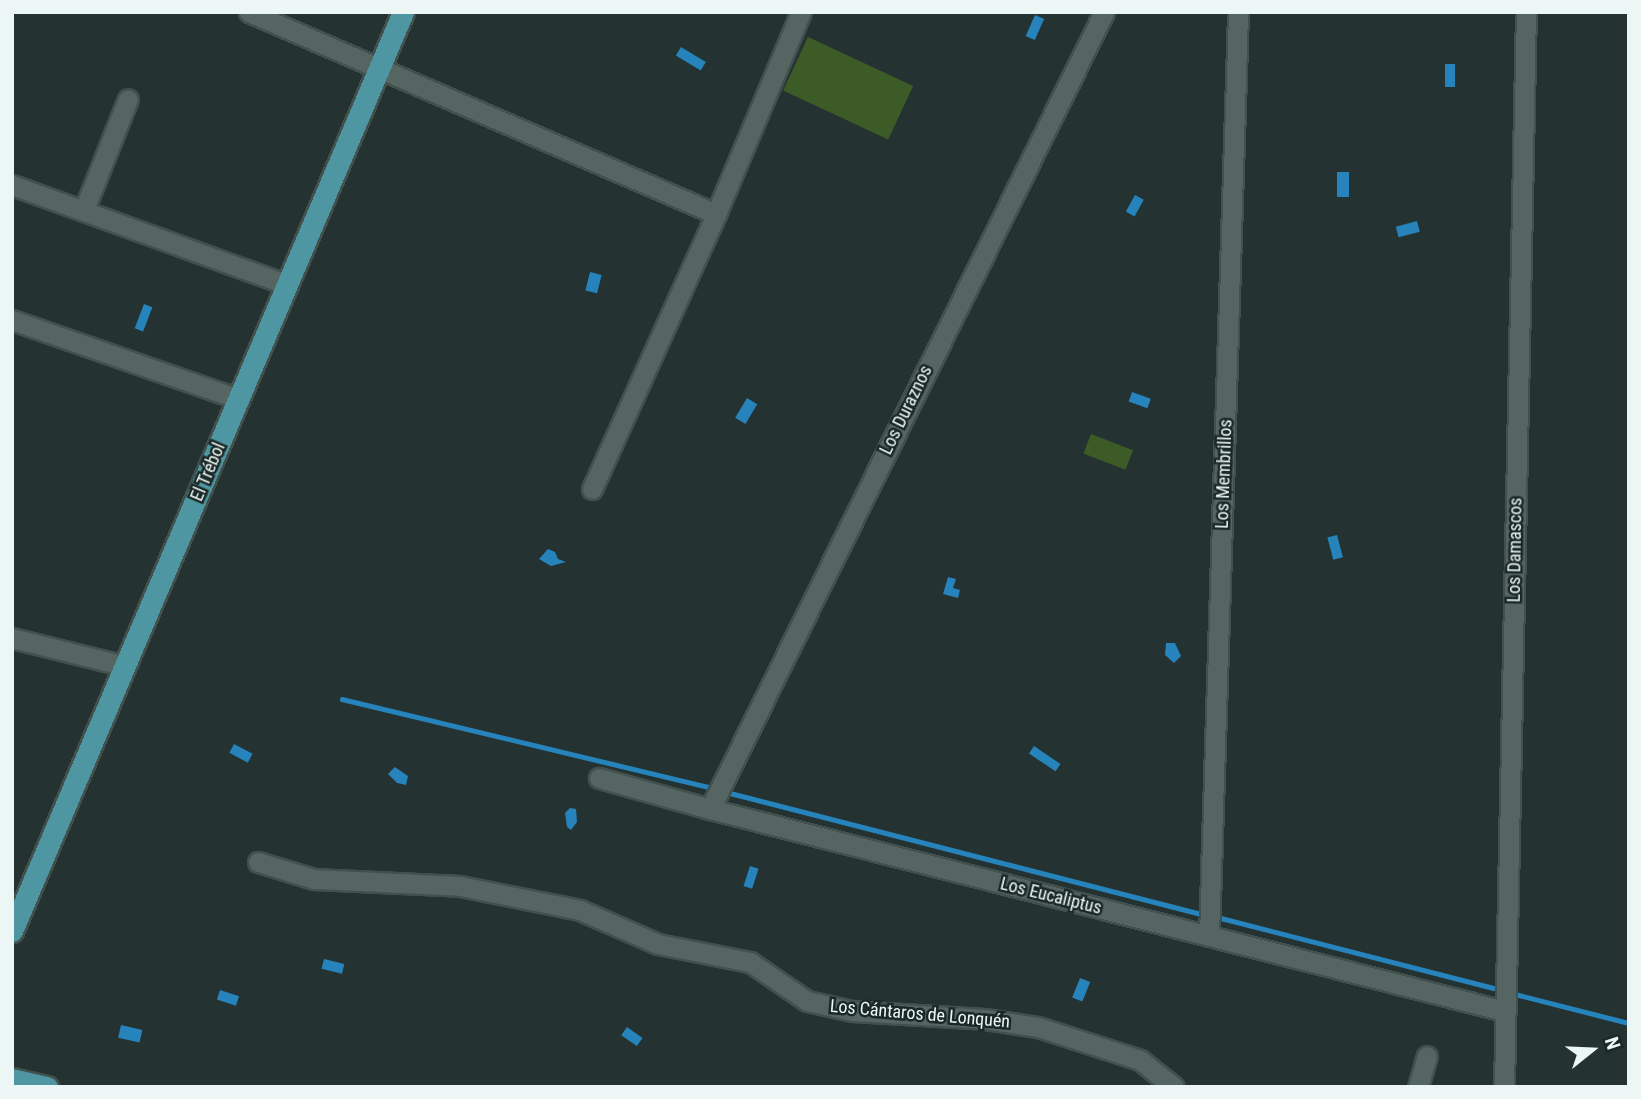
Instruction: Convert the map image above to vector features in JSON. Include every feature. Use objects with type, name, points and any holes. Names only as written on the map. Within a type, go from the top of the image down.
[{"type":"main road","name":"El Trébol","points":[[12,931],[403,12]]},
{"type":"main road","points":[[12,1079],[47,1087]]},
{"type":"street","points":[[249,12],[716,214]]},
{"type":"street","points":[[592,489],[716,214],[801,12]]},
{"type":"street","name":"Los Duraznos","points":[[710,809],[1104,12]]},
{"type":"street","name":"Los Membrillos","points":[[1209,936],[1238,12]]},
{"type":"street","name":"Los Damascos","points":[[1504,1087],[1526,12]]},
{"type":"street","points":[[84,209],[128,99]]},
{"type":"street","points":[[12,184],[288,285]]},
{"type":"street","points":[[12,320],[239,399]]},
{"type":"street","points":[[12,638],[125,666]]},
{"type":"street","name":"Los Eucaliptus","points":[[599,778],[710,809],[1504,1011]]},
{"type":"street","name":"Los Cántaros de Lonquén","points":[[258,862],[314,879],[460,886],[580,910],[657,944],[750,962],[807,1001],[852,1012],[985,1019],[1038,1027],[1140,1060],[1174,1087]]},
{"type":"street","points":[[1418,1087],[1427,1056]]},
{"type":"green space","points":[[808,37],[913,86],[888,139],[783,90]]},
{"type":"green space","points":[[1091,434],[1133,450],[1125,470],[1083,454]]},
{"type":"water","points":[[1035,15],[1044,19],[1035,40],[1026,36]]},
{"type":"water","points":[[681,47],[706,62],[701,71],[676,56]]},
{"type":"water","points":[[1445,64],[1455,64],[1455,87],[1445,87]]},
{"type":"water","points":[[1337,172],[1349,172],[1349,197],[1337,197]]},
{"type":"water","points":[[1135,195],[1144,200],[1135,216],[1126,212]]},
{"type":"water","points":[[1417,221],[1420,232],[1399,237],[1396,227]]},
{"type":"water","points":[[590,272],[602,275],[597,293],[585,290]]},
{"type":"water","points":[[144,304],[152,307],[143,331],[135,328]]},
{"type":"water","points":[[1132,392],[1151,399],[1147,408],[1129,401]]},
{"type":"water","points":[[747,398],[757,404],[745,424],[735,418]]},
{"type":"water","points":[[1337,535],[1343,557],[1333,560],[1327,538]]},
{"type":"water","points":[[548,549],[555,552],[558,559],[566,562],[551,566],[539,559]]},
{"type":"water","points":[[948,577],[956,579],[953,588],[960,590],[958,598],[943,594]]},
{"type":"water","points":[[1166,643],[1175,643],[1181,656],[1174,663],[1165,655]]},
{"type":"water","points":[[234,744],[253,754],[248,763],[229,753]]},
{"type":"water","points":[[1034,746],[1061,764],[1055,771],[1029,753]]},
{"type":"water","points":[[395,767],[408,776],[406,785],[397,783],[388,774]]},
{"type":"water","points":[[570,808],[576,809],[577,822],[571,830],[567,827],[565,813]]},
{"type":"water","points":[[750,866],[759,869],[752,889],[744,886]]},
{"type":"water","points":[[324,959],[344,964],[342,974],[322,969]]},
{"type":"water","points":[[1080,978],[1090,982],[1082,1002],[1072,997]]},
{"type":"water","points":[[220,990],[239,996],[236,1006],[217,1000]]},
{"type":"water","points":[[121,1025],[142,1030],[140,1043],[118,1038]]},
{"type":"water","points":[[627,1027],[643,1038],[637,1046],[621,1035]]},
{"type":"waterway","points":[[342,699],[708,787]]},
{"type":"waterway","points":[[730,793],[1199,913]]},
{"type":"waterway","points":[[1221,918],[1493,988]]},
{"type":"waterway","points":[[1515,994],[1629,1023]]}]
